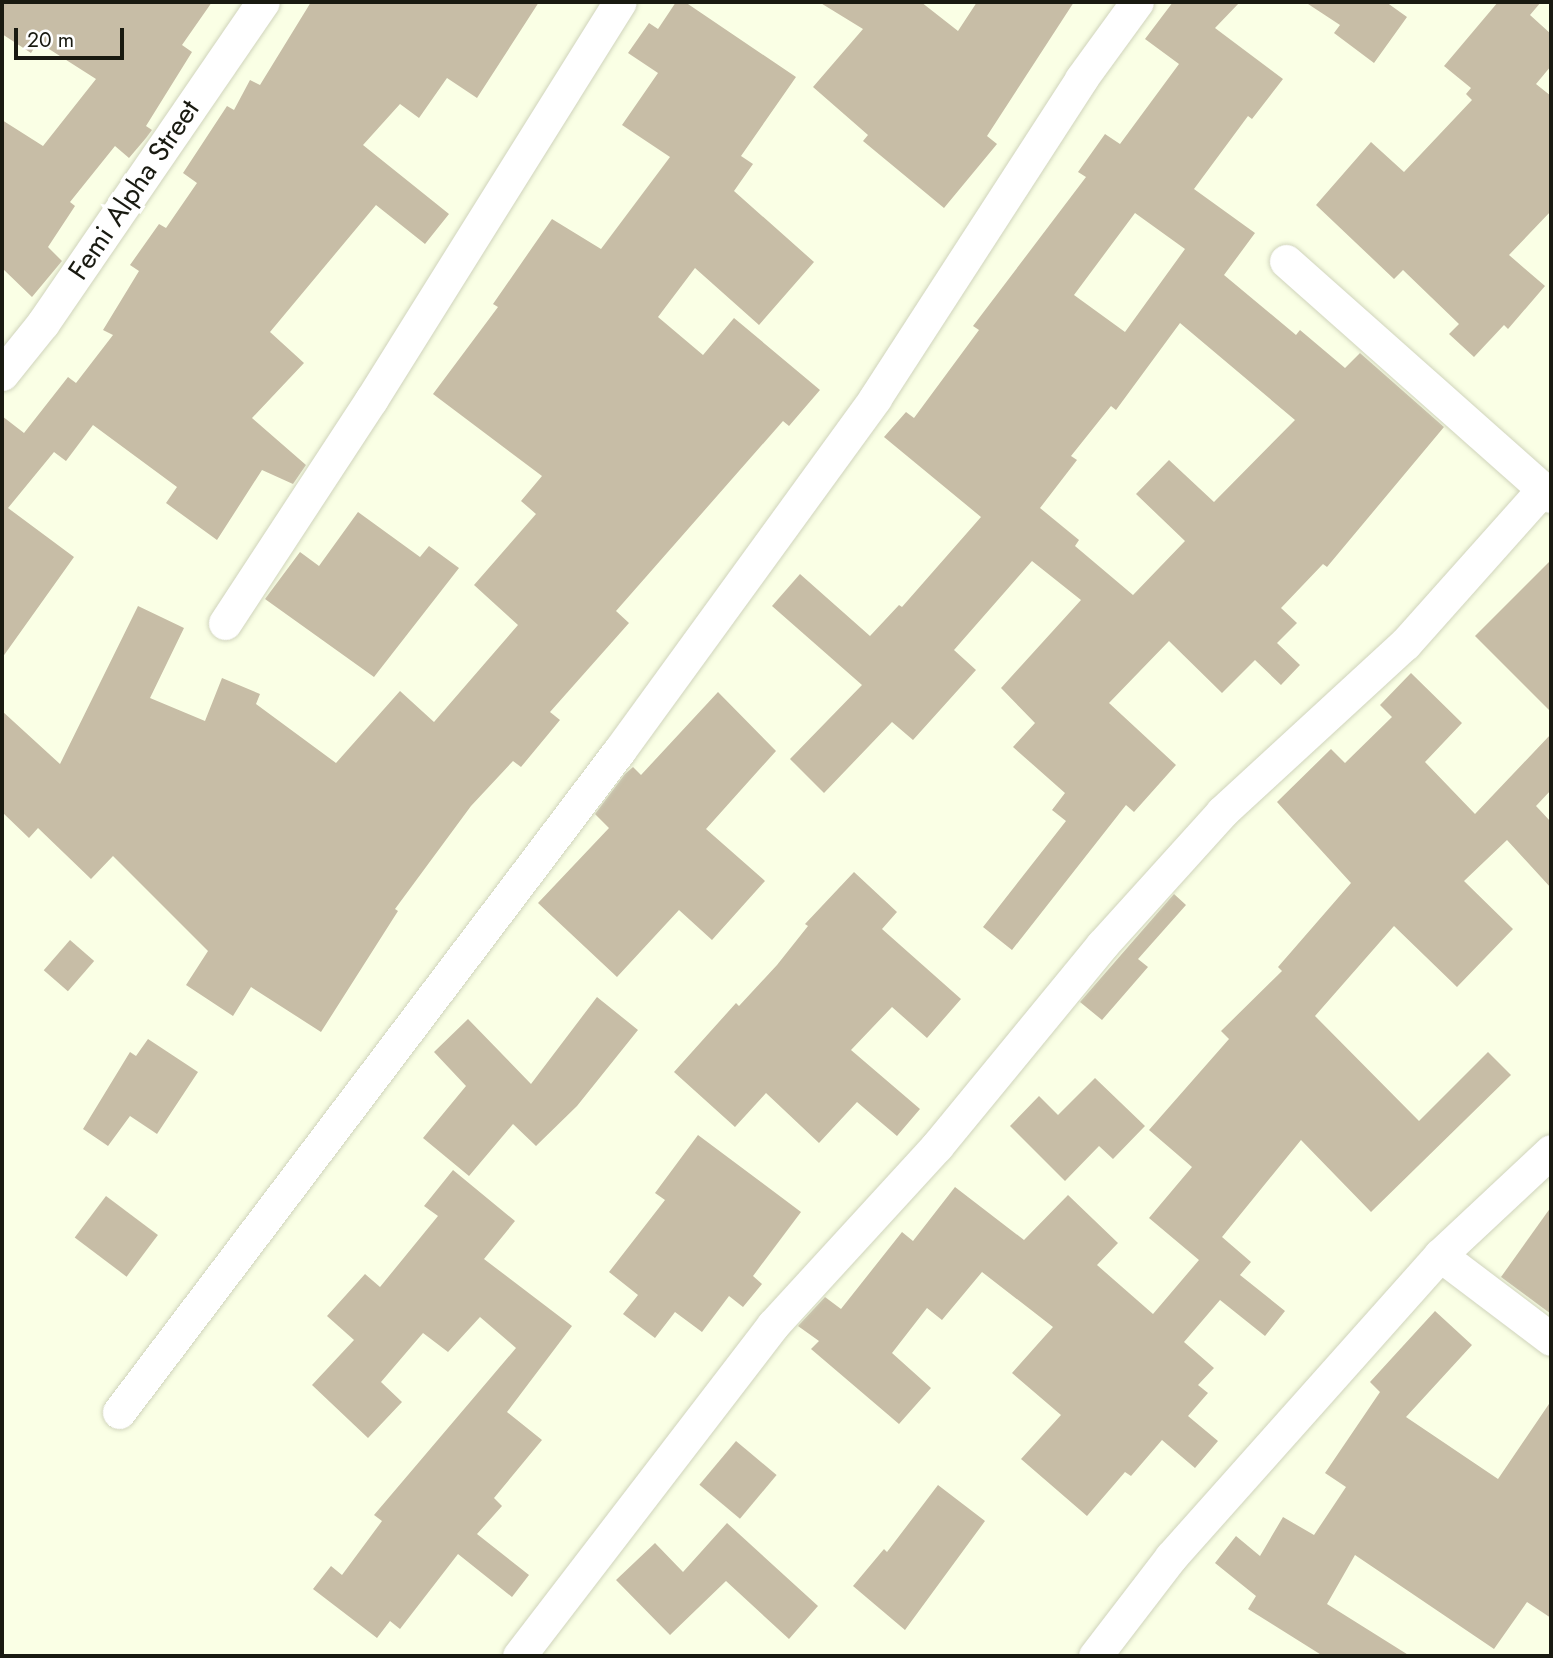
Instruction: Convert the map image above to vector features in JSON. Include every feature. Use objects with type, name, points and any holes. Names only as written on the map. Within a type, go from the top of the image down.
[{"type":"street","name":"Femi Alpha Street","points":[[2,374],[43,323],[262,2]]},
{"type":"street","points":[[225,623],[371,400],[620,2]]},
{"type":"street","points":[[119,1412],[618,751],[875,398],[1081,79],[1137,2]]},
{"type":"street","points":[[519,1656],[773,1325],[937,1146],[1102,945],[1222,812],[1405,644],[1547,493],[1286,261]]},
{"type":"street","points":[[1095,1656],[1171,1557],[1440,1255],[1551,1151]]},
{"type":"street","points":[[1440,1255],[1551,1339]]},
{"type":"building","points":[[2,2],[212,2],[182,45],[192,52],[146,126],[152,130],[129,158],[115,146],[70,202],[75,206],[48,247],[62,261],[32,297],[2,268],[2,120],[43,146],[96,79],[38,42],[31,53],[2,34]]},
{"type":"building","points":[[311,2],[539,2],[477,98],[447,78],[419,118],[400,104],[363,145],[449,214],[425,244],[376,205],[270,332],[304,363],[252,418],[306,465],[293,484],[262,470],[217,540],[166,503],[177,487],[93,425],[66,461],[54,452],[8,508],[74,557],[2,658],[2,416],[24,433],[68,377],[76,383],[113,335],[103,330],[139,271],[130,265],[159,224],[166,228],[197,183],[183,173],[227,106],[234,110],[250,80],[260,85]]},
{"type":"building","points":[[676,2],[685,2],[796,77],[741,156],[753,164],[734,191],[814,262],[759,325],[695,268],[658,317],[703,355],[734,318],[820,390],[789,426],[783,421],[616,611],[629,623],[550,712],[560,720],[521,767],[513,761],[471,806],[395,909],[398,911],[321,1032],[251,987],[233,1016],[186,985],[208,951],[113,856],[91,879],[38,828],[29,838],[2,812],[2,711],[60,764],[138,606],[184,628],[150,698],[205,721],[222,678],[260,694],[256,704],[336,763],[400,691],[434,722],[518,625],[474,585],[536,514],[521,501],[542,476],[433,394],[498,307],[493,304],[552,219],[601,249],[670,157],[622,125],[658,73],[628,53],[649,23],[658,29]]},
{"type":"building","points":[[819,2],[921,2],[958,31],[977,2],[1074,2],[987,136],[997,144],[944,208],[863,141],[868,135],[813,87],[863,29]]},
{"type":"building","points":[[1173,2],[1240,2],[1215,28],[1283,79],[1252,119],[1248,116],[1194,189],[1255,233],[1224,275],[1296,335],[1300,330],[1345,368],[1360,353],[1444,427],[1327,567],[1323,564],[1281,608],[1297,623],[1277,643],[1300,665],[1281,685],[1255,660],[1222,693],[1169,641],[1109,703],[1176,765],[1134,812],[1126,805],[1012,950],[983,927],[1066,821],[1052,810],[1065,793],[1013,747],[1035,723],[1001,688],[1081,600],[1032,561],[954,650],[976,670],[913,740],[892,722],[824,793],[790,759],[862,685],[772,606],[800,574],[870,636],[899,605],[902,607],[981,517],[884,437],[906,412],[914,418],[979,330],[973,326],[1086,177],[1078,172],[1105,134],[1120,144],[1179,64],[1145,39]],"holes":[[[1135,213],[1185,249],[1125,332],[1074,295]],[[1180,323],[1295,420],[1214,502],[1169,460],[1136,494],[1185,541],[1133,595],[1075,546],[1079,540],[1040,508],[1077,460],[1071,456],[1111,406],[1116,410]]]},
{"type":"building","points":[[1305,2],[1386,2],[1407,17],[1374,63],[1334,33],[1340,25]]},
{"type":"building","points":[[1498,2],[1541,2],[1530,15],[1551,34],[1551,66],[1536,84],[1551,96],[1551,211],[1509,255],[1545,286],[1508,329],[1504,325],[1474,357],[1449,334],[1459,324],[1403,270],[1394,279],[1316,205],[1371,142],[1404,172],[1472,100],[1466,94],[1471,88],[1444,66]]},
{"type":"building","points":[[358,512],[420,557],[429,546],[459,568],[374,677],[265,599],[300,552],[319,566]]},
{"type":"building","points":[[1551,560],[1551,712],[1475,636]]},
{"type":"building","points":[[1411,673],[1462,723],[1425,762],[1475,814],[1551,734],[1551,790],[1536,806],[1551,822],[1551,888],[1507,840],[1464,881],[1513,929],[1457,987],[1394,926],[1315,1016],[1419,1121],[1488,1052],[1511,1075],[1371,1212],[1301,1140],[1222,1237],[1251,1262],[1240,1275],[1285,1311],[1265,1336],[1220,1300],[1184,1342],[1214,1368],[1198,1385],[1208,1393],[1188,1416],[1218,1441],[1195,1468],[1162,1440],[1131,1476],[1125,1472],[1087,1516],[1021,1459],[1061,1415],[1012,1373],[1053,1327],[982,1272],[942,1320],[927,1308],[892,1353],[931,1388],[899,1424],[811,1349],[819,1341],[798,1326],[825,1297],[841,1309],[902,1232],[913,1241],[955,1187],[1024,1240],[1068,1195],[1118,1243],[1097,1265],[1153,1314],[1199,1260],[1149,1218],[1192,1167],[1149,1130],[1229,1039],[1221,1031],[1282,971],[1278,967],[1351,883],[1277,802],[1331,749],[1345,763],[1392,717],[1380,705]]},
{"type":"building","points":[[718,692],[776,751],[706,829],[765,881],[712,940],[679,910],[617,977],[538,903],[609,828],[595,814],[625,774],[633,767],[641,775]]},
{"type":"building","points":[[854,872],[897,912],[882,929],[961,999],[927,1038],[892,1007],[851,1050],[920,1109],[897,1136],[857,1102],[819,1143],[766,1093],[735,1127],[674,1072],[736,1003],[739,1006],[777,965],[808,926],[805,924]]},
{"type":"building","points":[[1174,894],[1186,905],[1138,959],[1148,967],[1102,1020],[1080,1002]]},
{"type":"building","points":[[70,940],[94,961],[68,991],[44,970]]},
{"type":"building","points":[[597,997],[638,1030],[577,1106],[536,1146],[513,1124],[469,1176],[423,1138],[466,1086],[434,1052],[468,1019],[531,1084]]},
{"type":"building","points":[[148,1039],[198,1072],[157,1134],[130,1116],[108,1146],[83,1129],[130,1052],[136,1056]]},
{"type":"building","points":[[1095,1078],[1145,1126],[1113,1159],[1099,1146],[1065,1181],[1010,1126],[1039,1096],[1058,1115]]},
{"type":"building","points":[[698,1135],[801,1212],[753,1276],[762,1284],[743,1307],[729,1296],[702,1332],[675,1312],[655,1338],[623,1314],[638,1295],[609,1272],[665,1200],[655,1193]]},
{"type":"building","points":[[453,1170],[515,1221],[484,1259],[572,1326],[507,1412],[542,1440],[494,1498],[502,1506],[477,1534],[529,1575],[512,1597],[458,1554],[400,1629],[390,1621],[377,1638],[313,1589],[331,1566],[342,1575],[382,1521],[374,1515],[516,1348],[480,1317],[448,1352],[423,1333],[381,1382],[402,1402],[368,1438],[312,1385],[354,1340],[327,1316],[365,1274],[380,1287],[438,1216],[424,1206]]},
{"type":"building","points":[[106,1196],[158,1235],[127,1277],[75,1238]]},
{"type":"building","points":[[1551,1207],[1551,1314],[1501,1277]]},
{"type":"building","points":[[1435,1311],[1472,1345],[1406,1417],[1498,1479],[1551,1401],[1551,1618],[1527,1602],[1494,1649],[1355,1555],[1327,1604],[1410,1656],[1323,1656],[1248,1609],[1256,1596],[1215,1563],[1236,1536],[1260,1556],[1283,1517],[1314,1535],[1346,1487],[1325,1473],[1380,1392],[1370,1382]]},
{"type":"building","points":[[736,1441],[777,1475],[740,1519],[699,1485]]},
{"type":"building","points":[[938,1485],[985,1521],[905,1630],[853,1586],[884,1549],[887,1552]]},
{"type":"building","points":[[727,1523],[818,1606],[789,1639],[726,1581],[670,1635],[616,1580],[655,1543],[683,1572]]}]
